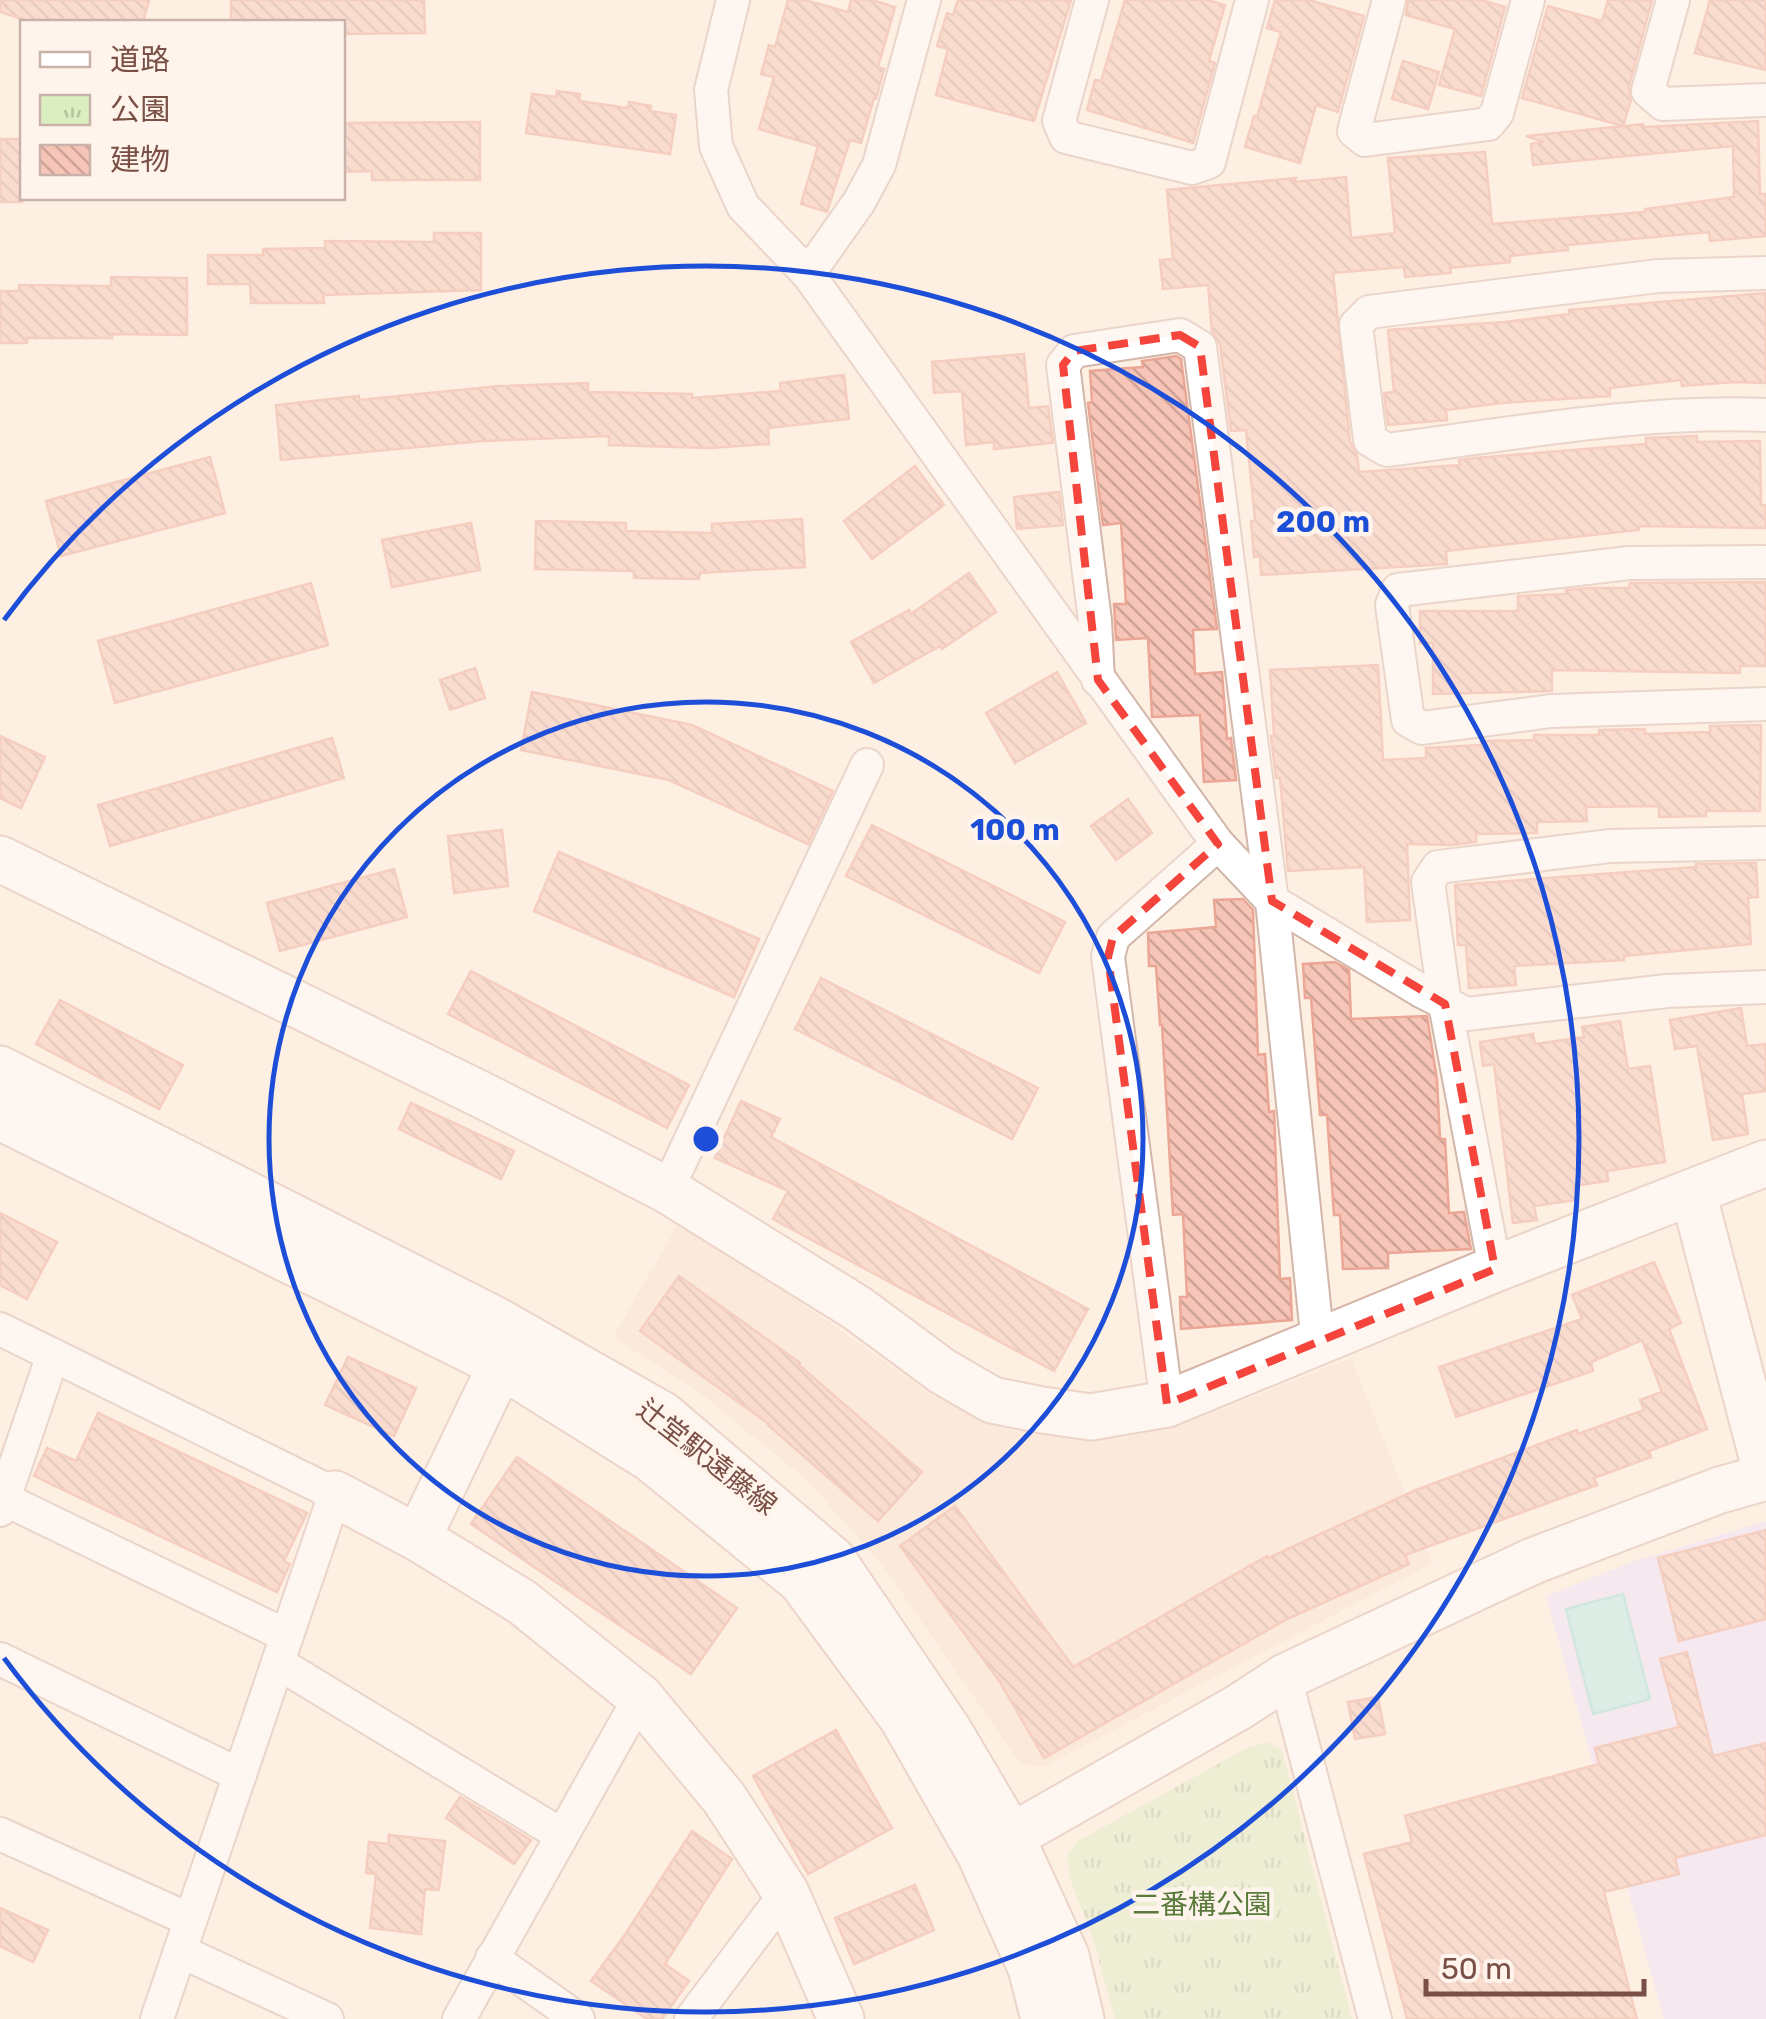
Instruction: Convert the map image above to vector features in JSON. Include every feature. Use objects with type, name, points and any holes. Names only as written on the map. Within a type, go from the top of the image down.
[{"type":"street","points":[[733,0],[712,90],[716,146],[743,206],[808,274],[1218,844],[1272,901],[1467,1014],[1667,991],[1766,988]]},
{"type":"street","points":[[808,274],[860,202],[879,164],[924,0]]},
{"type":"street","points":[[1092,0],[1058,121],[1066,136],[1192,168],[1208,162],[1252,0]]},
{"type":"street","points":[[1389,0],[1354,131],[1365,140],[1488,124],[1497,113],[1528,0]]},
{"type":"street","points":[[1673,0],[1648,92],[1663,104],[1766,100]]},
{"type":"street","points":[[1766,273],[1658,276],[1369,312],[1356,326],[1370,440],[1387,450],[1623,420],[1766,414]]},
{"type":"street","points":[[1098,680],[1095,622],[1063,365],[1074,350],[1180,335],[1200,347],[1272,901],[1318,1344]]},
{"type":"street","points":[[1766,562],[1629,563],[1503,576],[1398,590],[1392,606],[1408,720],[1422,728],[1551,710],[1766,704]]},
{"type":"street","points":[[666,1190],[867,765]]},
{"type":"street","points":[[1495,1269],[1445,1004],[1428,882],[1438,868],[1610,846],[1766,843]]},
{"type":"street","points":[[1167,1404],[1108,957],[1112,937],[1218,844]]},
{"type":"street","points":[[0,860],[488,1098],[666,1190],[858,1308],[942,1371],[992,1400],[1092,1417],[1167,1404],[1766,1163]]},
{"type":"street","name":"辻堂駅遠藤線","points":[[0,1069],[496,1320],[664,1415],[833,1560],[949,1730],[995,1845],[1044,2019]]},
{"type":"street","name":"辻堂駅遠藤線","points":[[0,1117],[501,1366],[651,1459],[801,1582],[995,1845],[1066,1956],[1082,2019]]},
{"type":"street","points":[[995,1845],[1240,1707],[1285,1677],[1533,1561],[1766,1474],[1693,1194]]},
{"type":"street","points":[[0,1328],[418,1538],[522,1602],[640,1697],[724,1798],[786,1893],[840,2019]]},
{"type":"street","points":[[53,1355],[2,1504],[282,1650],[560,1834]]},
{"type":"street","points":[[418,1538],[501,1366]]},
{"type":"street","points":[[157,2019],[335,1494]]},
{"type":"street","points":[[0,1659],[240,1775]]},
{"type":"street","points":[[1285,1677],[1375,2019]]},
{"type":"street","points":[[458,2019],[640,1697]]},
{"type":"street","points":[[0,1834],[327,2019]]},
{"type":"street","points":[[692,2019],[786,1893]]},
{"type":"street","points":[[492,1958],[578,2019]]},
{"type":"highlighted area","points":[[1180,335],[1200,347],[1272,901],[1445,1004],[1495,1269],[1167,1404],[1108,957],[1113,937],[1218,844],[1098,680],[1063,365],[1074,351]]},
{"type":"shaded area","points":[[677,1226],[729,1252],[931,1394],[1055,1433],[1119,1439],[1187,1423],[1351,1358],[1433,1563],[1047,1765],[1019,1762],[883,1566],[807,1480],[696,1390],[613,1337]]},
{"type":"shaded area","points":[[1766,1521],[1766,2019],[1664,2019],[1546,1596],[1632,1562]]},
{"type":"green space","name":"二番構公園","points":[[1267,1742],[1282,1750],[1352,2019],[1115,2019],[1095,1946],[1070,1878],[1067,1855],[1078,1841],[1249,1747]]},
{"type":"water","points":[[1623,1594],[1650,1699],[1593,1714],[1566,1609]]},
{"type":"building","points":[[0,0],[149,0],[144,20],[26,20],[0,12]]},
{"type":"building","points":[[231,0],[424,0],[425,33],[345,34],[345,20],[231,20]]},
{"type":"building","points":[[788,0],[805,0],[848,12],[851,0],[872,0],[895,7],[878,67],[884,69],[876,99],[861,143],[850,140],[827,212],[801,204],[818,146],[759,129],[774,77],[761,74],[769,45],[775,47]]},
{"type":"building","points":[[958,0],[1071,0],[1034,121],[936,95],[948,49],[937,46],[947,13],[953,15]]},
{"type":"building","points":[[1125,0],[1207,0],[1225,5],[1209,61],[1215,63],[1193,143],[1087,110],[1095,80],[1101,81]]},
{"type":"building","points":[[1275,0],[1309,0],[1364,16],[1338,112],[1316,105],[1300,163],[1245,147],[1281,32],[1267,28]]},
{"type":"building","points":[[1408,0],[1482,0],[1505,7],[1481,96],[1439,85],[1455,29],[1406,15]]},
{"type":"building","points":[[1608,0],[1652,0],[1629,86],[1631,100],[1623,126],[1522,98],[1548,6],[1602,21]]},
{"type":"building","points":[[1710,0],[1766,0],[1766,70],[1695,53]]},
{"type":"building","points":[[1403,61],[1439,72],[1428,109],[1392,99]]},
{"type":"building","points":[[557,91],[580,94],[579,101],[628,108],[629,102],[651,106],[650,111],[676,115],[670,154],[526,133],[532,94],[556,97]]},
{"type":"building","points":[[1758,121],[1760,194],[1766,194],[1766,236],[1710,241],[1709,232],[1567,245],[1568,250],[1510,256],[1510,262],[1405,277],[1404,267],[1333,273],[1350,442],[1359,472],[1646,444],[1646,438],[1697,436],[1697,442],[1760,441],[1761,505],[1766,505],[1766,528],[1639,526],[1639,530],[1446,551],[1447,564],[1261,575],[1260,556],[1254,557],[1251,521],[1255,520],[1246,430],[1231,431],[1220,344],[1212,331],[1208,285],[1163,289],[1160,260],[1173,259],[1167,190],[1346,177],[1351,238],[1395,233],[1388,158],[1485,152],[1492,224],[1645,212],[1734,197],[1733,146],[1533,165],[1531,144],[1544,142],[1526,136],[1643,124],[1644,127]]},
{"type":"building","points":[[480,122],[480,180],[372,180],[372,171],[345,172],[345,123]]},
{"type":"building","points":[[0,139],[20,139],[22,202],[0,202]]},
{"type":"building","points":[[434,233],[481,233],[481,290],[323,295],[324,303],[251,303],[250,284],[208,284],[208,255],[263,255],[263,249],[325,248],[325,241],[434,242]]},
{"type":"building","points":[[111,277],[187,278],[187,335],[112,334],[112,338],[27,338],[27,343],[0,343],[0,291],[19,291],[19,285],[111,286]]},
{"type":"building","points":[[1766,293],[1766,383],[1682,386],[1681,380],[1610,388],[1610,396],[1446,410],[1447,420],[1388,425],[1384,393],[1394,392],[1388,330],[1505,322],[1569,314],[1569,310]]},
{"type":"building","points":[[1024,354],[1029,408],[1048,406],[1053,443],[994,449],[994,442],[966,445],[962,391],[934,393],[932,362]]},
{"type":"building","points":[[1176,356],[1181,359],[1217,629],[1193,630],[1195,674],[1222,672],[1227,739],[1231,738],[1236,780],[1204,782],[1200,715],[1152,717],[1148,638],[1116,640],[1114,604],[1126,604],[1121,523],[1103,525],[1088,403],[1092,402],[1090,371],[1143,367],[1142,361]]},
{"type":"building","points":[[844,375],[849,419],[768,428],[769,444],[709,448],[609,445],[609,436],[483,441],[281,460],[276,405],[499,386],[588,383],[588,392],[692,394],[692,398],[781,391],[780,383]]},
{"type":"building","points":[[210,457],[225,513],[61,556],[46,501]]},
{"type":"building","points":[[915,466],[944,505],[872,559],[844,521]]},
{"type":"building","points":[[1059,492],[1063,525],[1017,529],[1014,497]]},
{"type":"building","points":[[802,519],[805,567],[700,573],[699,579],[634,578],[634,571],[535,569],[536,521],[626,523],[626,531],[712,533],[712,524]]},
{"type":"building","points":[[471,523],[480,570],[392,587],[382,540]]},
{"type":"building","points":[[969,573],[996,612],[942,649],[940,646],[874,683],[851,642],[909,610],[911,614]]},
{"type":"building","points":[[1766,582],[1766,666],[1740,666],[1740,673],[1552,670],[1552,691],[1433,694],[1433,643],[1420,643],[1420,611],[1518,611],[1518,596],[1629,588],[1630,583]]},
{"type":"building","points":[[311,583],[328,645],[115,703],[98,641]]},
{"type":"building","points":[[1378,665],[1383,760],[1426,758],[1426,748],[1534,740],[1534,735],[1599,735],[1599,730],[1645,729],[1645,734],[1710,732],[1710,726],[1761,725],[1760,811],[1706,811],[1706,816],[1659,817],[1659,806],[1586,807],[1587,821],[1537,822],[1537,833],[1476,834],[1476,842],[1452,845],[1407,844],[1410,920],[1367,922],[1364,867],[1288,871],[1280,778],[1276,778],[1271,736],[1270,670]]},
{"type":"building","points":[[475,668],[485,698],[450,710],[440,680]]},
{"type":"building","points":[[1057,672],[1086,723],[1015,763],[986,713]]},
{"type":"building","points":[[532,692],[692,725],[833,791],[808,844],[669,780],[521,750]]},
{"type":"building","points":[[0,736],[45,757],[21,808],[0,798]]},
{"type":"building","points":[[332,738],[344,778],[110,846],[98,805]]},
{"type":"building","points":[[1128,799],[1152,833],[1116,860],[1091,826]]},
{"type":"building","points":[[872,825],[1065,922],[1039,973],[846,876]]},
{"type":"building","points":[[502,830],[508,886],[454,893],[448,836]]},
{"type":"building","points":[[559,852],[759,939],[734,997],[534,911]]},
{"type":"building","points":[[1756,863],[1758,897],[1748,898],[1751,944],[1624,956],[1624,960],[1514,966],[1516,985],[1469,988],[1466,945],[1458,945],[1455,885],[1696,864]]},
{"type":"building","points":[[394,869],[407,917],[280,951],[267,903]]},
{"type":"building","points":[[1243,899],[1253,910],[1258,1055],[1265,1054],[1269,1112],[1274,1111],[1280,1279],[1290,1278],[1292,1320],[1181,1329],[1180,1297],[1187,1297],[1183,1214],[1173,1215],[1162,1025],[1156,966],[1149,966],[1148,933],[1216,927],[1214,900]]},
{"type":"building","points":[[1335,962],[1349,970],[1351,1019],[1427,1016],[1437,1080],[1440,1139],[1445,1139],[1449,1213],[1464,1212],[1471,1249],[1388,1253],[1388,1268],[1343,1269],[1340,1215],[1334,1215],[1327,1115],[1320,1115],[1311,998],[1305,998],[1303,964]]},
{"type":"building","points":[[471,971],[689,1085],[667,1128],[448,1014]]},
{"type":"building","points":[[821,978],[1038,1088],[1012,1139],[795,1029]]},
{"type":"building","points":[[60,1000],[183,1065],[159,1109],[36,1044]]},
{"type":"building","points":[[1741,1008],[1747,1046],[1766,1044],[1766,1091],[1742,1094],[1748,1134],[1713,1140],[1697,1046],[1675,1049],[1670,1020]]},
{"type":"building","points":[[1620,1021],[1628,1069],[1650,1066],[1665,1162],[1607,1171],[1608,1181],[1573,1186],[1576,1200],[1534,1206],[1537,1220],[1513,1223],[1494,1064],[1483,1066],[1480,1042],[1533,1034],[1535,1044],[1584,1037],[1582,1027]]},
{"type":"building","points":[[741,1101],[780,1119],[771,1137],[1088,1309],[1054,1371],[773,1219],[788,1191],[715,1158]]},
{"type":"building","points":[[411,1103],[514,1151],[501,1179],[399,1129]]},
{"type":"building","points":[[0,1213],[57,1242],[27,1299],[0,1285]]},
{"type":"building","points":[[1654,1262],[1681,1323],[1669,1329],[1707,1429],[1649,1451],[1651,1457],[1594,1478],[1597,1485],[1405,1555],[1409,1564],[1287,1619],[1044,1758],[1000,1682],[900,1546],[955,1506],[1073,1667],[1267,1556],[1416,1490],[1577,1430],[1578,1434],[1644,1410],[1640,1400],[1662,1392],[1642,1340],[1591,1362],[1593,1371],[1456,1417],[1439,1367],[1582,1319],[1572,1295]]},
{"type":"building","points":[[679,1276],[800,1363],[922,1472],[878,1521],[769,1424],[640,1331]]},
{"type":"building","points":[[348,1357],[416,1388],[394,1436],[325,1405]]},
{"type":"building","points":[[98,1413],[307,1513],[284,1561],[290,1564],[277,1592],[34,1476],[47,1448],[76,1461]]},
{"type":"building","points":[[517,1457],[737,1608],[691,1674],[471,1524]]},
{"type":"building","points":[[1766,1530],[1766,1619],[1679,1641],[1658,1558]]},
{"type":"building","points":[[1687,1652],[1713,1756],[1766,1743],[1766,1835],[1675,1858],[1679,1874],[1604,1892],[1637,2019],[1407,2019],[1364,1854],[1412,1842],[1405,1816],[1599,1764],[1595,1748],[1679,1727],[1660,1659]]},
{"type":"building","points":[[1378,1697],[1385,1734],[1355,1739],[1348,1702]]},
{"type":"building","points":[[836,1730],[892,1828],[808,1874],[753,1776]]},
{"type":"building","points":[[460,1797],[531,1840],[514,1864],[446,1818]]},
{"type":"building","points":[[692,1831],[732,1859],[665,1964],[689,1981],[662,2019],[647,2019],[591,1981]]},
{"type":"building","points":[[389,1835],[445,1841],[439,1890],[425,1889],[421,1934],[370,1928],[376,1874],[366,1873],[369,1842],[388,1844]]},
{"type":"building","points":[[915,1885],[934,1930],[854,1964],[835,1918]]},
{"type":"building","points":[[0,1908],[48,1930],[33,1962],[0,1946]]}]
